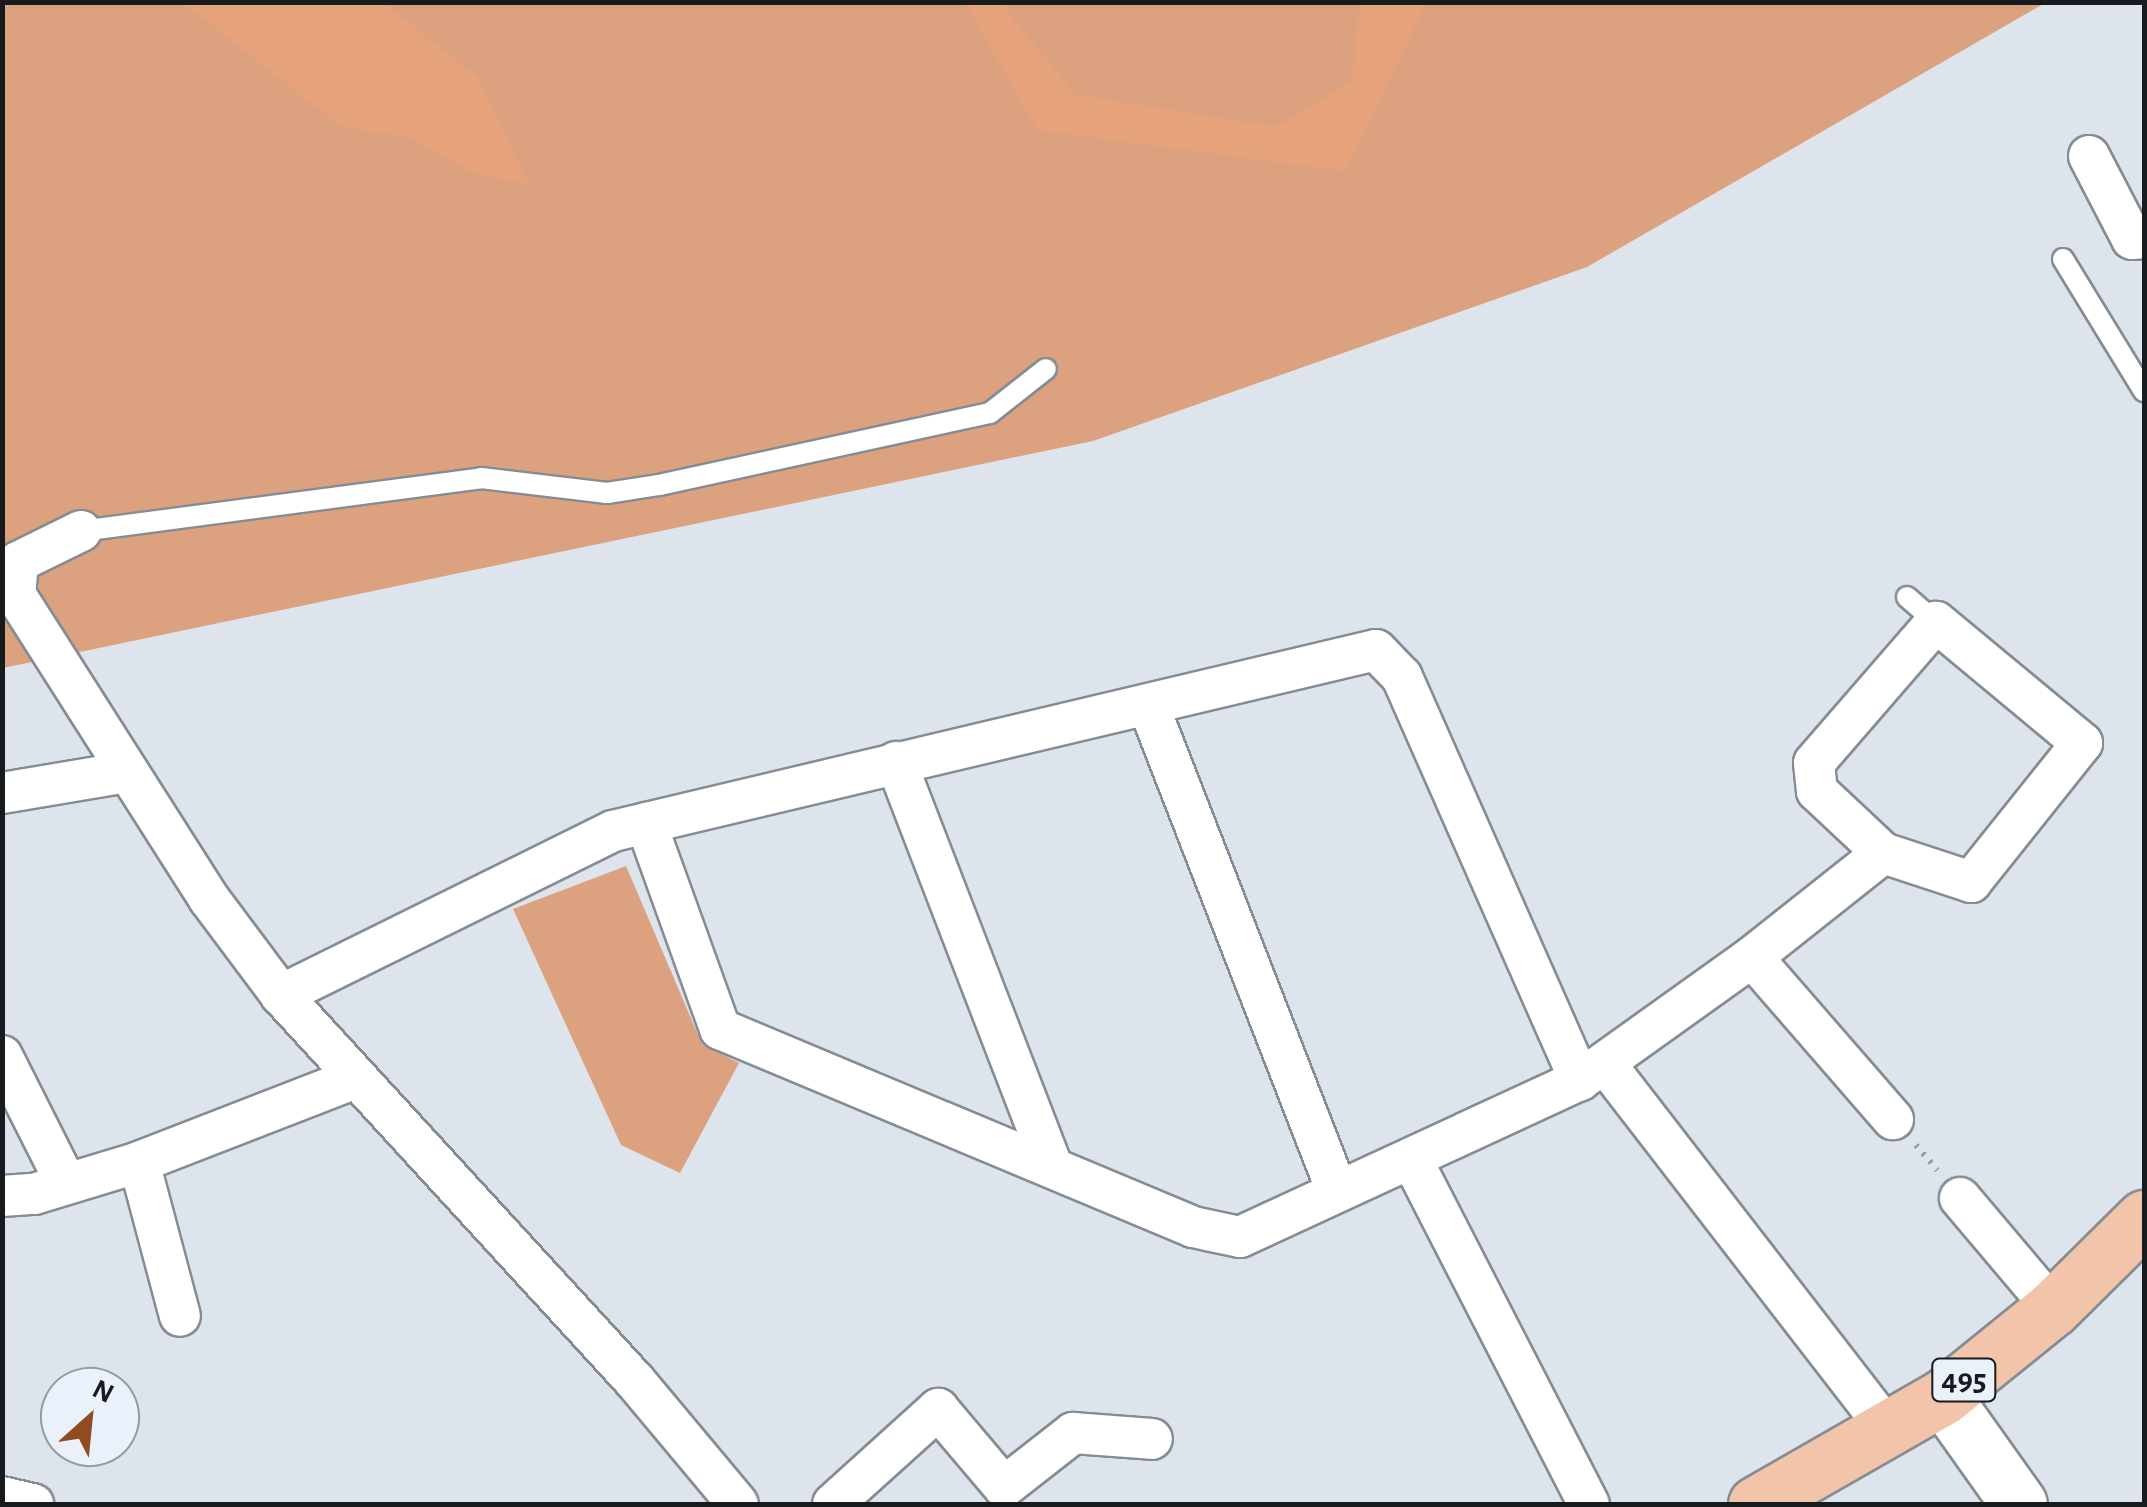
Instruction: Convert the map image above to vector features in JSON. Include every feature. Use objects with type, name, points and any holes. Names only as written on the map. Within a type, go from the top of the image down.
[{"type":"highway","name":"495","points":[[1756,1504],[1944,1396],[2053,1308],[2144,1218]]},
{"type":"street","points":[[2089,156],[2140,249]]},
{"type":"street","points":[[81,531],[18,562],[15,594],[127,772],[281,995],[635,1380],[738,1504]]},
{"type":"street","points":[[1922,609],[2082,742],[1972,882],[1882,853],[1817,791],[1814,763],[1922,609]]},
{"type":"street","points":[[281,995],[613,830],[1148,707],[1376,650],[1402,676],[1594,1073],[1888,1430]]},
{"type":"street","points":[[1148,707],[1337,1190]]},
{"type":"street","points":[[896,762],[1050,1164]]},
{"type":"street","points":[[2,793],[127,772]]},
{"type":"street","points":[[646,823],[720,1029],[1193,1226],[1240,1236],[1594,1073],[1752,957],[1882,853]]},
{"type":"street","points":[[1752,957],[1893,1119]]},
{"type":"street","points":[[2,1056],[66,1183]]},
{"type":"street","points":[[2,1196],[34,1194],[140,1162],[356,1078]]},
{"type":"street","points":[[1412,1160],[1590,1504]]},
{"type":"street","points":[[140,1162],[180,1316]]},
{"type":"street","points":[[1960,1198],[2053,1308]]},
{"type":"street","points":[[1944,1396],[2019,1504]]},
{"type":"street","points":[[833,1504],[938,1408],[1004,1487],[1072,1433],[1152,1440]]},
{"type":"street","points":[[2,1496],[33,1504]]},
{"type":"lane","points":[[2064,259],[2144,391]]},
{"type":"lane","points":[[81,531],[480,478],[607,493],[659,486],[990,413],[1046,369]]},
{"type":"path","points":[[1893,1119],[1960,1198]]},
{"type":"shaded area","points":[[3,3],[2045,3],[1587,267],[1093,441],[3,668]]},
{"type":"shaded area","points":[[184,3],[383,3],[478,77],[529,185],[472,173],[411,138],[341,127]]},
{"type":"shaded area","points":[[966,3],[1000,3],[1076,95],[1276,127],[1351,82],[1360,3],[1426,3],[1346,171],[1037,130]]},
{"type":"shaded area","points":[[626,866],[702,1044],[739,1063],[680,1173],[621,1145],[513,909]]}]
